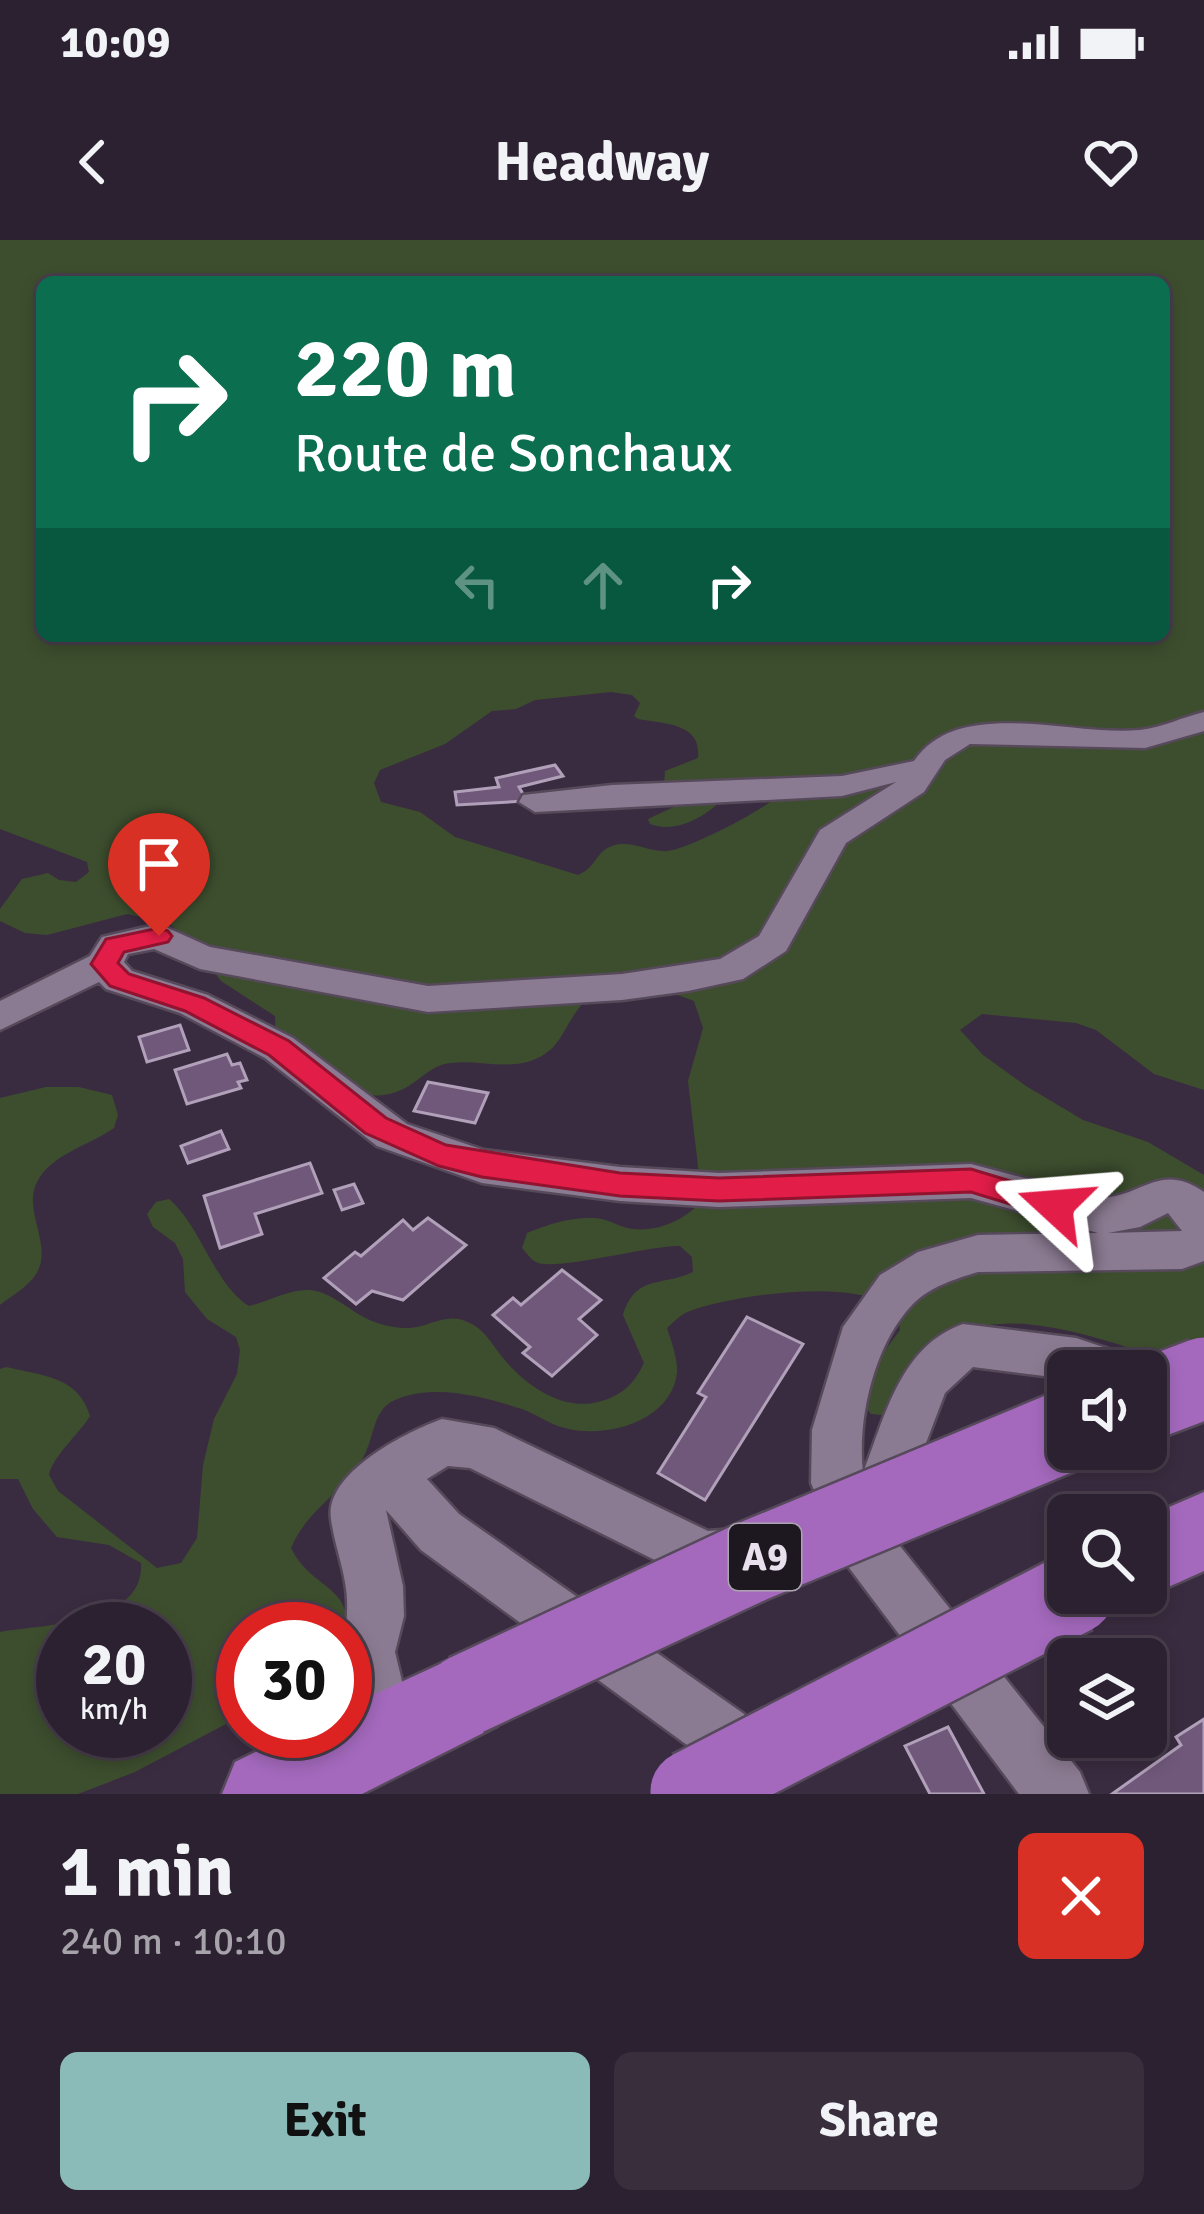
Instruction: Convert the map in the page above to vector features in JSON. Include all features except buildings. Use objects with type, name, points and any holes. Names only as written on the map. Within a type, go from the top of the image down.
[{"type":"highway","points":[[1167,1392],[1204,1378]]},
{"type":"highway","name":"A9","points":[[267,1794],[466,1695],[753,1562],[1047,1439]]},
{"type":"highway","points":[[1167,1548],[1204,1531]]},
{"type":"highway","points":[[712,1793],[851,1704],[1047,1606]]},
{"type":"street","points":[[0,1017],[104,964],[115,945],[159,936],[220,962],[428,999],[622,987],[730,970],[760,956],[773,943],[832,837],[901,794],[925,771],[934,754],[961,736],[988,732],[1111,742],[1145,740],[1204,721]]},
{"type":"street","points":[[535,802],[612,792],[842,786],[887,778],[902,768],[925,771]]},
{"type":"street","points":[[104,964],[119,980],[194,1004],[279,1048],[392,1135],[482,1166],[620,1184],[719,1190],[971,1180],[1100,1216],[1124,1215],[1154,1198],[1175,1195],[1197,1211],[1202,1242],[1182,1251],[986,1250],[927,1265],[879,1303],[850,1368],[834,1444],[850,1520],[1058,1794]]},
{"type":"street","points":[[850,1520],[925,1380],[963,1345],[1047,1355]]},
{"type":"street","points":[[1167,1389],[1204,1401]]},
{"type":"street","points":[[386,1735],[366,1652],[376,1616],[375,1586],[356,1513],[365,1494],[388,1474],[442,1442],[476,1445],[705,1558],[741,1555],[801,1530],[850,1520]]},
{"type":"street","points":[[388,1474],[440,1532],[724,1735],[712,1793]]},
{"type":"green space","points":[[0,240],[1204,240],[1204,1090],[1154,1074],[1096,1030],[1076,1023],[982,1014],[960,1030],[983,1055],[1083,1120],[1148,1142],[1204,1175],[1204,1376],[1167,1362],[1167,1350],[1134,1350],[1047,1327],[985,1326],[951,1342],[892,1410],[871,1414],[863,1403],[877,1361],[900,1330],[897,1316],[888,1305],[870,1297],[819,1291],[733,1300],[684,1314],[667,1328],[677,1368],[672,1390],[649,1415],[616,1428],[565,1428],[522,1409],[459,1394],[426,1393],[395,1400],[379,1416],[357,1467],[307,1522],[291,1548],[341,1602],[216,1602],[216,1729],[192,1742],[192,1602],[122,1602],[138,1583],[141,1563],[109,1545],[57,1537],[33,1509],[18,1479],[0,1479],[0,1369],[46,1376],[77,1393],[90,1416],[49,1475],[58,1491],[157,1568],[181,1563],[197,1538],[203,1465],[214,1419],[237,1374],[240,1350],[236,1337],[207,1319],[185,1292],[183,1259],[175,1243],[153,1227],[147,1214],[156,1202],[169,1199],[180,1211],[227,1285],[249,1306],[311,1290],[389,1326],[411,1328],[457,1319],[478,1328],[513,1369],[546,1394],[585,1404],[614,1396],[631,1383],[644,1363],[623,1315],[628,1302],[642,1287],[693,1272],[692,1257],[680,1246],[546,1264],[534,1261],[522,1248],[527,1233],[560,1222],[594,1218],[632,1229],[652,1229],[680,1219],[702,1200],[688,1081],[703,1028],[694,1001],[624,981],[596,991],[540,1057],[518,1064],[443,1064],[385,1095],[351,1091],[276,1038],[275,1016],[221,981],[191,941],[167,922],[127,914],[47,935],[25,933],[0,921],[0,909],[22,879],[48,873],[76,882],[89,872],[87,862],[0,829]],"holes":[[[611,692],[632,695],[640,703],[634,716],[679,727],[698,746],[698,758],[665,771],[664,785],[680,804],[648,819],[650,824],[672,827],[694,820],[730,791],[779,795],[743,819],[678,848],[612,846],[578,875],[455,837],[420,812],[381,802],[374,783],[380,770],[445,744],[492,711],[516,709],[535,700]]]},
{"type":"green space","points":[[46,1087],[79,1087],[112,1095],[118,1115],[114,1128],[43,1172],[33,1193],[41,1263],[29,1283],[0,1305],[0,1098]]},
{"type":"green space","points":[[36,1627],[36,1758],[162,1758],[78,1794],[0,1794],[0,1632]]},
{"type":"route","points":[[159,936],[115,945],[104,964],[119,980],[194,1004],[279,1048],[376,1125],[439,1155],[482,1166],[620,1184],[719,1190],[971,1180],[1055,1206]]}]
